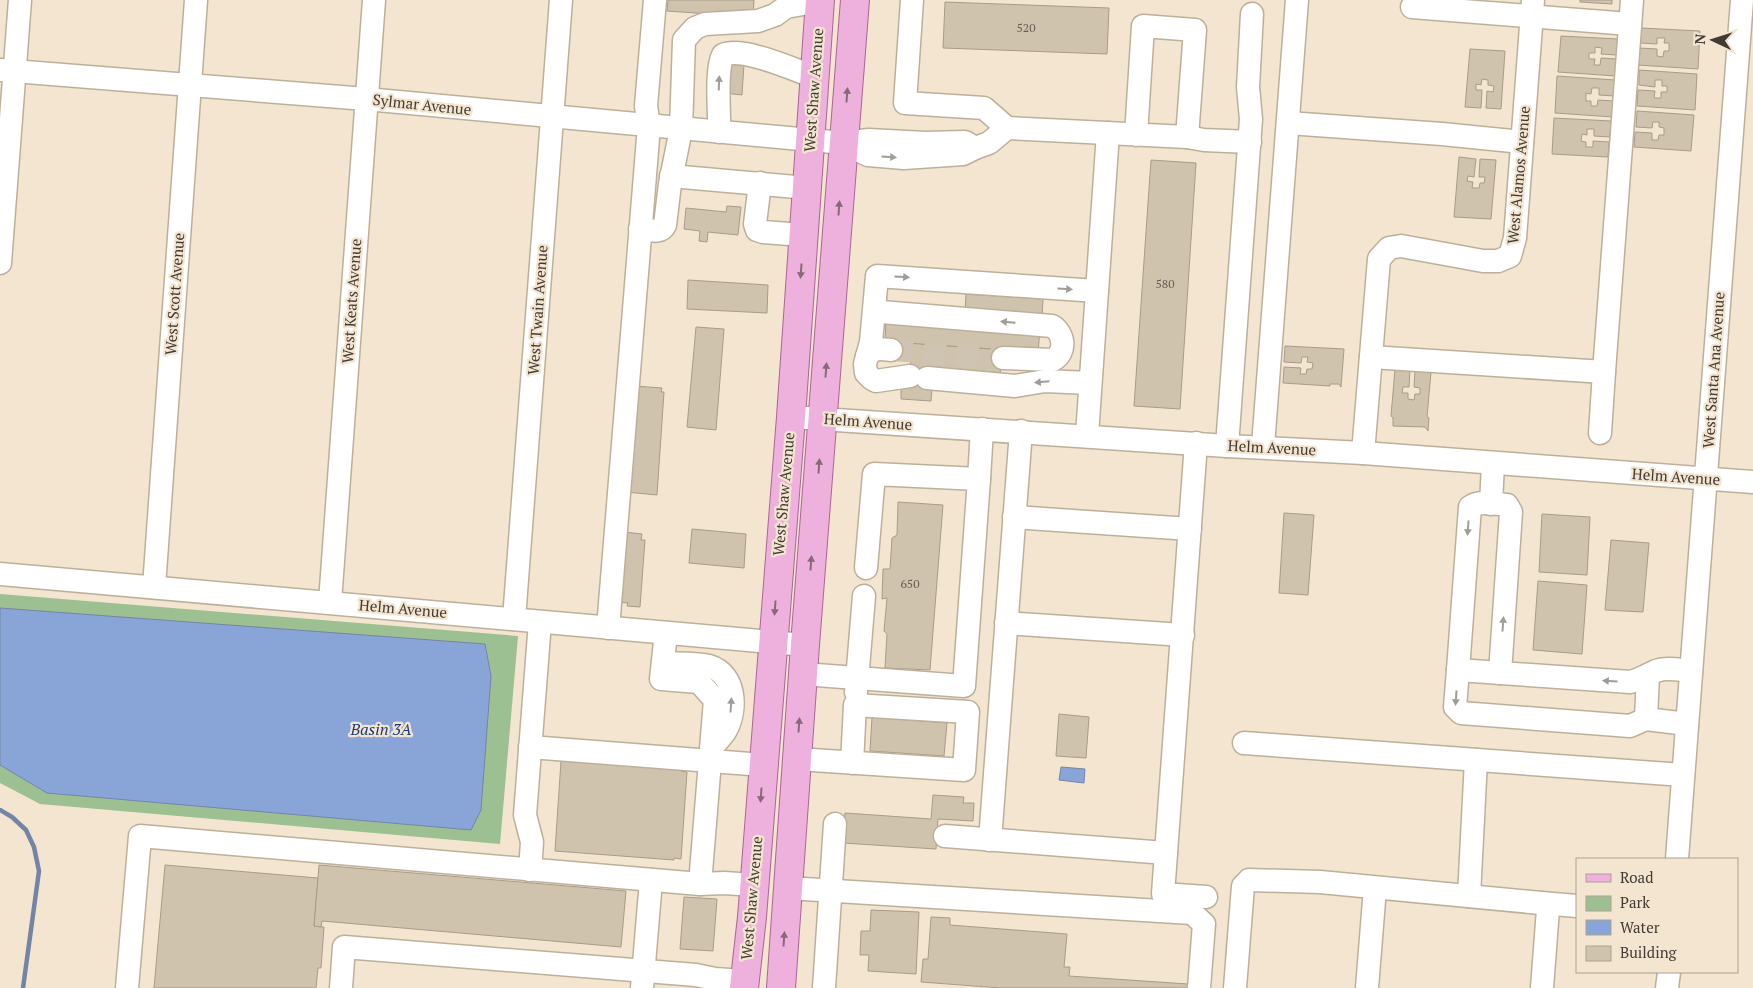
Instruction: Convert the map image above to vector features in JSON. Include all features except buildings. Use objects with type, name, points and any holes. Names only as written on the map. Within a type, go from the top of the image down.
[{"type":"main road","points":[[781,988],[805,644],[855,0]]},
{"type":"main road","name":"West Shaw Avenue","points":[[744,984],[754,885],[773,642],[820,1]]},
{"type":"street","points":[[0,263],[8,71],[20,0]]},
{"type":"street","name":"West Scott Avenue","points":[[154,587],[196,0]]},
{"type":"street","name":"West Keats Avenue","points":[[330,602],[374,0]]},
{"type":"street","name":"West Twain Avenue","points":[[514,619],[560,0]]},
{"type":"street","points":[[608,628],[649,126],[646,106],[655,0]]},
{"type":"street","points":[[912,0],[905,103],[984,108],[1006,128],[1250,142]]},
{"type":"street","points":[[1263,446],[1297,0]]},
{"type":"street","points":[[1600,432],[1632,0]]},
{"type":"street","name":"West Santa Ana Avenue","points":[[1677,858],[1742,0]]},
{"type":"street","points":[[640,229],[660,230],[665,225],[671,176],[681,129],[684,40],[695,28],[705,24],[758,21],[775,16],[786,7],[820,1]]},
{"type":"street","points":[[1412,7],[1532,8],[1630,24]]},
{"type":"street","name":"West Alamos Avenue","points":[[1363,453],[1379,259],[1389,248],[1401,246],[1483,261],[1498,261],[1510,256],[1515,238],[1532,8]]},
{"type":"street","points":[[1227,446],[1250,142],[1251,119],[1248,87],[1252,14]]},
{"type":"street","points":[[1136,135],[1144,26],[1195,30],[1187,137]]},
{"type":"street","points":[[719,132],[719,81],[721,59],[726,53],[754,55],[815,77]]},
{"type":"street","name":"Sylmar Avenue","points":[[8,71],[366,99],[552,118],[843,143]]},
{"type":"street","points":[[1288,122],[1522,142]]},
{"type":"street","points":[[843,143],[868,156],[904,158],[963,154],[989,143],[1006,128]]},
{"type":"street","points":[[1087,435],[1108,133]]},
{"type":"street","points":[[671,176],[807,188]]},
{"type":"street","points":[[760,183],[755,224],[757,230],[803,235]]},
{"type":"street","points":[[1090,383],[1046,381],[1015,386],[918,377],[876,382],[866,373],[865,364],[871,342],[877,276],[1097,291]]},
{"type":"street","points":[[874,308],[881,312],[1052,326],[1061,336],[1062,351],[1053,360],[1003,358]]},
{"type":"street","points":[[867,356],[876,349],[891,350]]},
{"type":"street","points":[[1371,357],[1604,372]]},
{"type":"street","name":"Helm Avenue","points":[[790,417],[1087,435],[1227,446],[1263,446],[1753,482]]},
{"type":"street","points":[[803,674],[964,686],[982,429]]},
{"type":"street","points":[[990,840],[1021,431]]},
{"type":"street","points":[[1196,443],[1163,894],[1206,897]]},
{"type":"street","points":[[1490,504],[1493,464]]},
{"type":"street","points":[[866,568],[874,474],[979,479]]},
{"type":"street","points":[[1500,673],[1511,512],[1507,505],[1475,503],[1470,507],[1455,708],[1461,714],[1630,726],[1646,719],[1687,724]]},
{"type":"street","points":[[1014,517],[1190,529]]},
{"type":"street","name":"Helm Avenue","points":[[0,574],[805,644]]},
{"type":"street","points":[[852,763],[864,596]]},
{"type":"street","points":[[530,870],[532,842],[524,815],[540,622]]},
{"type":"street","points":[[1006,623],[1183,635]]},
{"type":"street","points":[[666,633],[663,663],[709,666],[719,672],[730,686],[732,698],[729,721],[711,755],[700,884]]},
{"type":"street","points":[[1458,670],[1630,682],[1657,670],[1691,671]]},
{"type":"street","points":[[1646,719],[1648,675]]},
{"type":"street","points":[[797,759],[964,770],[968,712],[855,705]]},
{"type":"street","points":[[1244,743],[1683,775]]},
{"type":"street","points":[[530,747],[711,755],[763,766]]},
{"type":"street","points":[[1469,896],[1476,760]]},
{"type":"street","points":[[824,988],[835,824]]},
{"type":"street","points":[[127,988],[140,836],[700,884],[754,885]]},
{"type":"street","points":[[945,836],[1166,853]]},
{"type":"street","points":[[643,979],[651,880]]},
{"type":"street","points":[[1235,988],[1243,886],[1249,880],[1320,882],[1576,906]]},
{"type":"street","points":[[788,888],[1192,914],[1204,924],[1199,988]]},
{"type":"street","points":[[1367,988],[1375,888]]},
{"type":"street","points":[[1541,903],[1548,910],[1542,988]]},
{"type":"street","points":[[341,988],[344,947],[643,979],[744,984]]},
{"type":"street","points":[[1668,988],[1669,973]]},
{"type":"green space","name":"Basin 3A","points":[[0,594],[518,636],[500,844],[40,804],[0,783]]},
{"type":"water","name":"Basin 3A","points":[[0,608],[485,644],[491,676],[481,810],[471,830],[47,793],[0,765]]},
{"type":"water","points":[[1061,767],[1085,769],[1084,783],[1059,780]]},
{"type":"waterway","points":[[0,810],[12,817],[26,830],[34,847],[39,871],[23,988]]},
{"type":"tunnel","points":[[891,350],[1003,358]]}]
